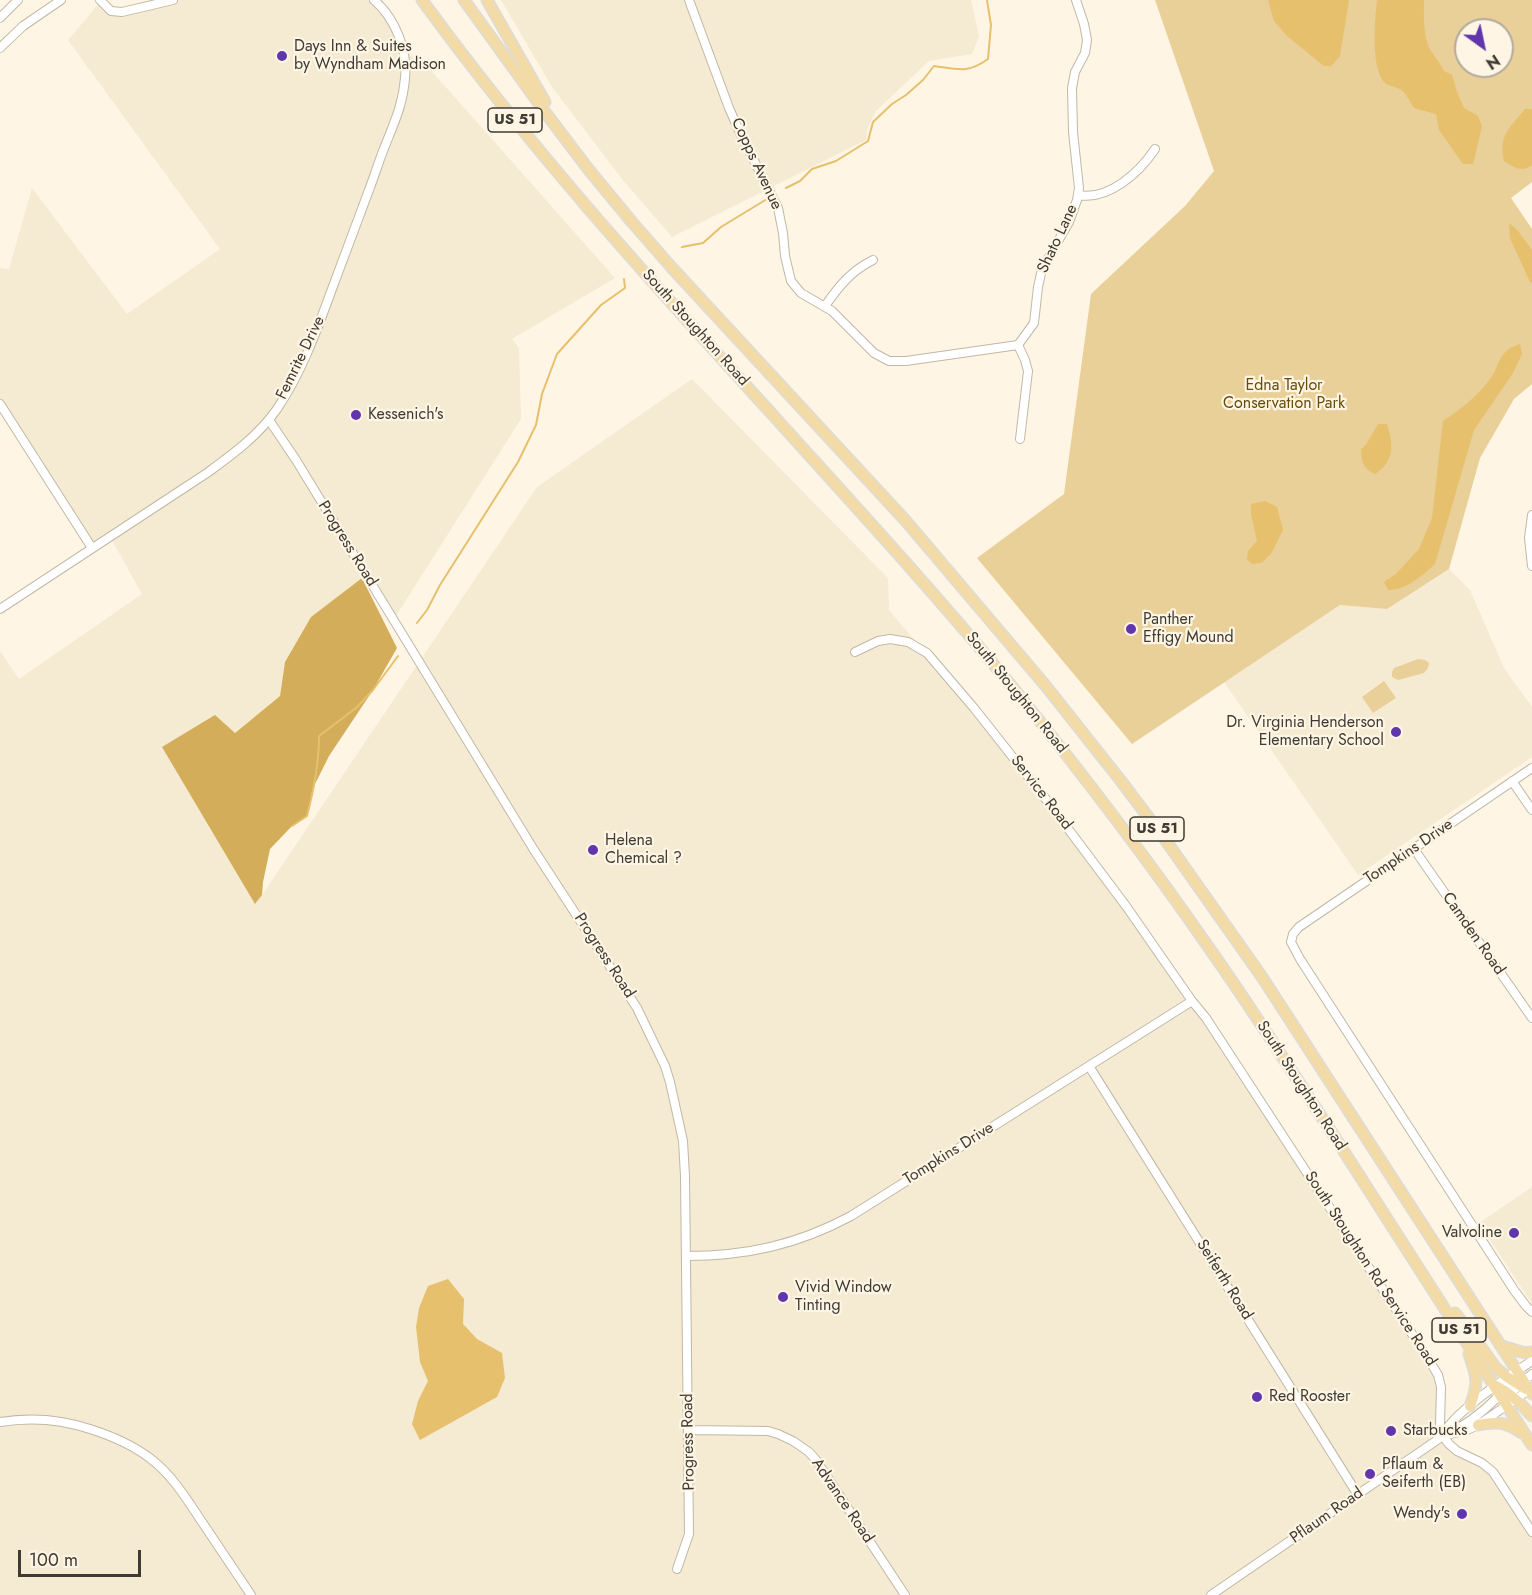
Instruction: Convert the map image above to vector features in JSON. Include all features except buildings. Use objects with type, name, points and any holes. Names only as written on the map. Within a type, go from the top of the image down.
[{"type":"main road","name":"South Stoughton Road","points":[[422,0],[555,169],[662,292],[902,557],[1013,688],[1072,762],[1208,946],[1469,1345],[1506,1395],[1529,1440]]},
{"type":"main road","name":"South Stoughton Road","points":[[464,0],[552,122],[641,232],[904,520],[1092,743],[1164,838],[1246,953],[1502,1346],[1523,1382]]},
{"type":"main road","points":[[487,0],[544,102],[552,122]]},
{"type":"main road","points":[[1423,1274],[1496,1368],[1523,1382]]},
{"type":"main road","points":[[1469,1345],[1469,1356],[1477,1379],[1470,1406]]},
{"type":"main road","points":[[1502,1346],[1525,1353],[1532,1352]]},
{"type":"main road","points":[[1506,1395],[1532,1416]]},
{"type":"main road","points":[[1478,1425],[1502,1423],[1512,1426],[1529,1440]]},
{"type":"street","points":[[0,18],[18,0]]},
{"type":"street","points":[[0,48],[22,26],[61,0]]},
{"type":"street","points":[[100,0],[111,11],[122,12],[173,0]]},
{"type":"street","name":"Femrite Drive","points":[[0,609],[207,473],[252,438],[269,420],[296,377],[317,330],[402,104],[406,76],[404,51],[390,19],[374,0]]},
{"type":"street","name":"Copps Avenue","points":[[689,0],[729,108],[778,208],[788,274],[796,288],[832,311],[866,345],[889,361],[906,362],[1018,345]]},
{"type":"street","name":"Shato Lane","points":[[1018,345],[1034,323],[1042,269],[1069,222],[1078,195],[1071,88],[1075,72],[1085,52],[1087,40],[1076,0]]},
{"type":"street","points":[[1078,195],[1091,196],[1106,193],[1142,166],[1155,149]]},
{"type":"street","points":[[825,306],[848,276],[873,260]]},
{"type":"street","points":[[1018,345],[1028,371],[1020,439]]},
{"type":"street","points":[[0,404],[92,548]]},
{"type":"street","name":"Progress Road","points":[[269,420],[534,850],[615,972],[644,1020],[665,1066],[678,1116],[685,1176],[689,1533],[677,1569]]},
{"type":"street","points":[[1532,515],[1529,538],[1532,566]]},
{"type":"street","name":"Service Road","points":[[855,651],[878,641],[890,639],[908,642],[927,653],[974,708],[1058,815],[1126,906],[1192,1001]]},
{"type":"street","name":"Tompkins Drive","points":[[1532,768],[1299,927],[1291,939],[1300,959],[1514,1290],[1532,1311]]},
{"type":"street","points":[[1512,781],[1532,810]]},
{"type":"street","name":"Camden Road","points":[[1414,849],[1532,1018]]},
{"type":"street","name":"Tompkins Drive","points":[[686,1256],[717,1256],[746,1252],[783,1244],[826,1229],[851,1216],[1192,1001]]},
{"type":"street","name":"South Stoughton Rd Service Road","points":[[1192,1001],[1435,1369],[1441,1387],[1440,1425],[1443,1436]]},
{"type":"street","name":"Seiferth Road","points":[[1089,1066],[1358,1495]]},
{"type":"street","name":"Pflaum Road","points":[[1211,1595],[1443,1436],[1478,1425],[1506,1395],[1523,1382],[1532,1361]]},
{"type":"street","name":"Pflaum Road","points":[[1443,1436],[1449,1424],[1470,1406],[1506,1395],[1523,1382]]},
{"type":"street","points":[[1506,1395],[1473,1419],[1443,1436],[1457,1451],[1482,1463],[1493,1472],[1532,1532]]},
{"type":"street","points":[[0,1422],[24,1418],[51,1419],[109,1435],[131,1445],[153,1460],[179,1488],[251,1595]]},
{"type":"street","name":"Advance Road","points":[[689,1430],[768,1431],[793,1441],[809,1452],[828,1477],[905,1595]]},
{"type":"shaded area","points":[[173,0],[374,0],[404,51],[428,67],[615,278],[512,339],[519,348],[521,419],[394,619],[366,575],[311,617],[285,662],[280,696],[234,733],[256,904],[537,487],[692,379],[888,578],[889,610],[945,673],[1158,951],[1438,1375],[1440,1417],[1449,1444],[1482,1463],[1532,1532],[1532,1595],[0,1595],[0,651],[19,679],[142,594],[110,537],[92,548],[0,404],[0,268],[9,269],[32,188],[127,314],[220,249],[68,40],[101,1],[111,11]]},
{"type":"shaded area","points":[[501,0],[971,0],[979,36],[972,54],[929,61],[876,111],[867,129],[866,140],[672,237],[622,179],[552,87]]},
{"type":"shaded area","points":[[1268,0],[1349,0],[1340,56],[1331,66],[1324,66],[1287,36],[1274,21]]},
{"type":"shaded area","points":[[1377,0],[1424,0],[1426,40],[1429,48],[1444,71],[1452,75],[1464,108],[1478,116],[1482,126],[1473,164],[1463,164],[1439,130],[1436,114],[1414,108],[1402,90],[1386,84],[1381,77],[1375,44]]},
{"type":"shaded area","points":[[1525,109],[1532,109],[1532,165],[1521,169],[1504,161],[1503,145],[1510,127]]},
{"type":"shaded area","points":[[1509,223],[1532,250],[1532,283],[1510,238]]},
{"type":"shaded area","points":[[1520,344],[1522,354],[1513,373],[1474,430],[1435,564],[1407,585],[1388,590],[1384,582],[1396,574],[1419,549],[1432,518],[1443,421],[1477,394],[1491,377],[1503,355],[1512,347]]},
{"type":"shaded area","points":[[1378,424],[1387,424],[1391,439],[1391,452],[1386,464],[1375,474],[1363,464],[1361,449],[1366,445]]},
{"type":"shaded area","points":[[1265,501],[1277,507],[1283,530],[1271,554],[1261,563],[1252,564],[1247,559],[1248,551],[1257,541],[1251,504]]},
{"type":"shaded area","name":"Dr. Virginia Henderson Elementary School","points":[[1449,569],[1470,590],[1504,668],[1532,707],[1532,757],[1358,875],[1224,682],[1340,605],[1387,609]]},
{"type":"shaded area","points":[[362,578],[397,648],[373,690],[329,756],[315,784],[307,816],[292,826],[270,849],[262,895],[255,904],[162,747],[215,715],[235,733],[280,696],[285,662],[311,617]]},
{"type":"shaded area","points":[[1532,1187],[1532,1304],[1479,1223]]},
{"type":"shaded area","points":[[448,1279],[464,1299],[463,1324],[477,1339],[502,1353],[505,1378],[497,1397],[420,1440],[412,1424],[418,1401],[428,1381],[420,1362],[416,1327],[419,1308],[428,1286]]},
{"type":"green space","name":"Edna Taylor Conservation Park","points":[[1155,0],[1532,0],[1532,182],[1511,198],[1532,229],[1532,384],[1514,399],[1480,458],[1449,569],[1387,609],[1340,605],[1132,744],[977,558],[1064,494],[1091,294],[1185,206],[1214,171]]},
{"type":"green space","points":[[1418,659],[1429,663],[1424,673],[1398,680],[1392,677],[1394,668]]},
{"type":"green space","points":[[1384,681],[1396,698],[1373,713],[1362,697]]},
{"type":"waterway","points":[[786,188],[800,181],[812,169],[836,161],[868,141],[873,122],[923,80],[934,66],[968,69],[988,59],[991,25],[987,0]]},
{"type":"waterway","points":[[682,247],[703,243],[721,227],[767,199]]},
{"type":"waterway","points":[[417,623],[518,462],[536,425],[542,394],[557,354],[601,305],[625,288],[624,279]]},
{"type":"waterway","points":[[292,826],[307,816],[316,776],[319,736],[356,708],[373,690],[398,656]]},
{"type":"place","name":"Days Inn & Suites by Wyndham Madison","points":[[282,56]]},
{"type":"place","name":"Kessenich's","points":[[356,415]]},
{"type":"place","name":"Panther Effigy Mound","points":[[1131,629]]},
{"type":"place","name":"Dr. Virginia Henderson Elementary School","points":[[1396,732]]},
{"type":"place","name":"Helena Chemical ?","points":[[593,850]]},
{"type":"place","name":"Valvoline","points":[[1514,1233]]},
{"type":"place","name":"Vivid Window Tinting","points":[[783,1297]]},
{"type":"place","name":"Red Rooster","points":[[1257,1397]]},
{"type":"place","name":"Starbucks","points":[[1391,1431]]},
{"type":"place","name":"Pflaum & Seiferth (EB)","points":[[1370,1474]]},
{"type":"place","name":"Wendy's","points":[[1462,1514]]}]
